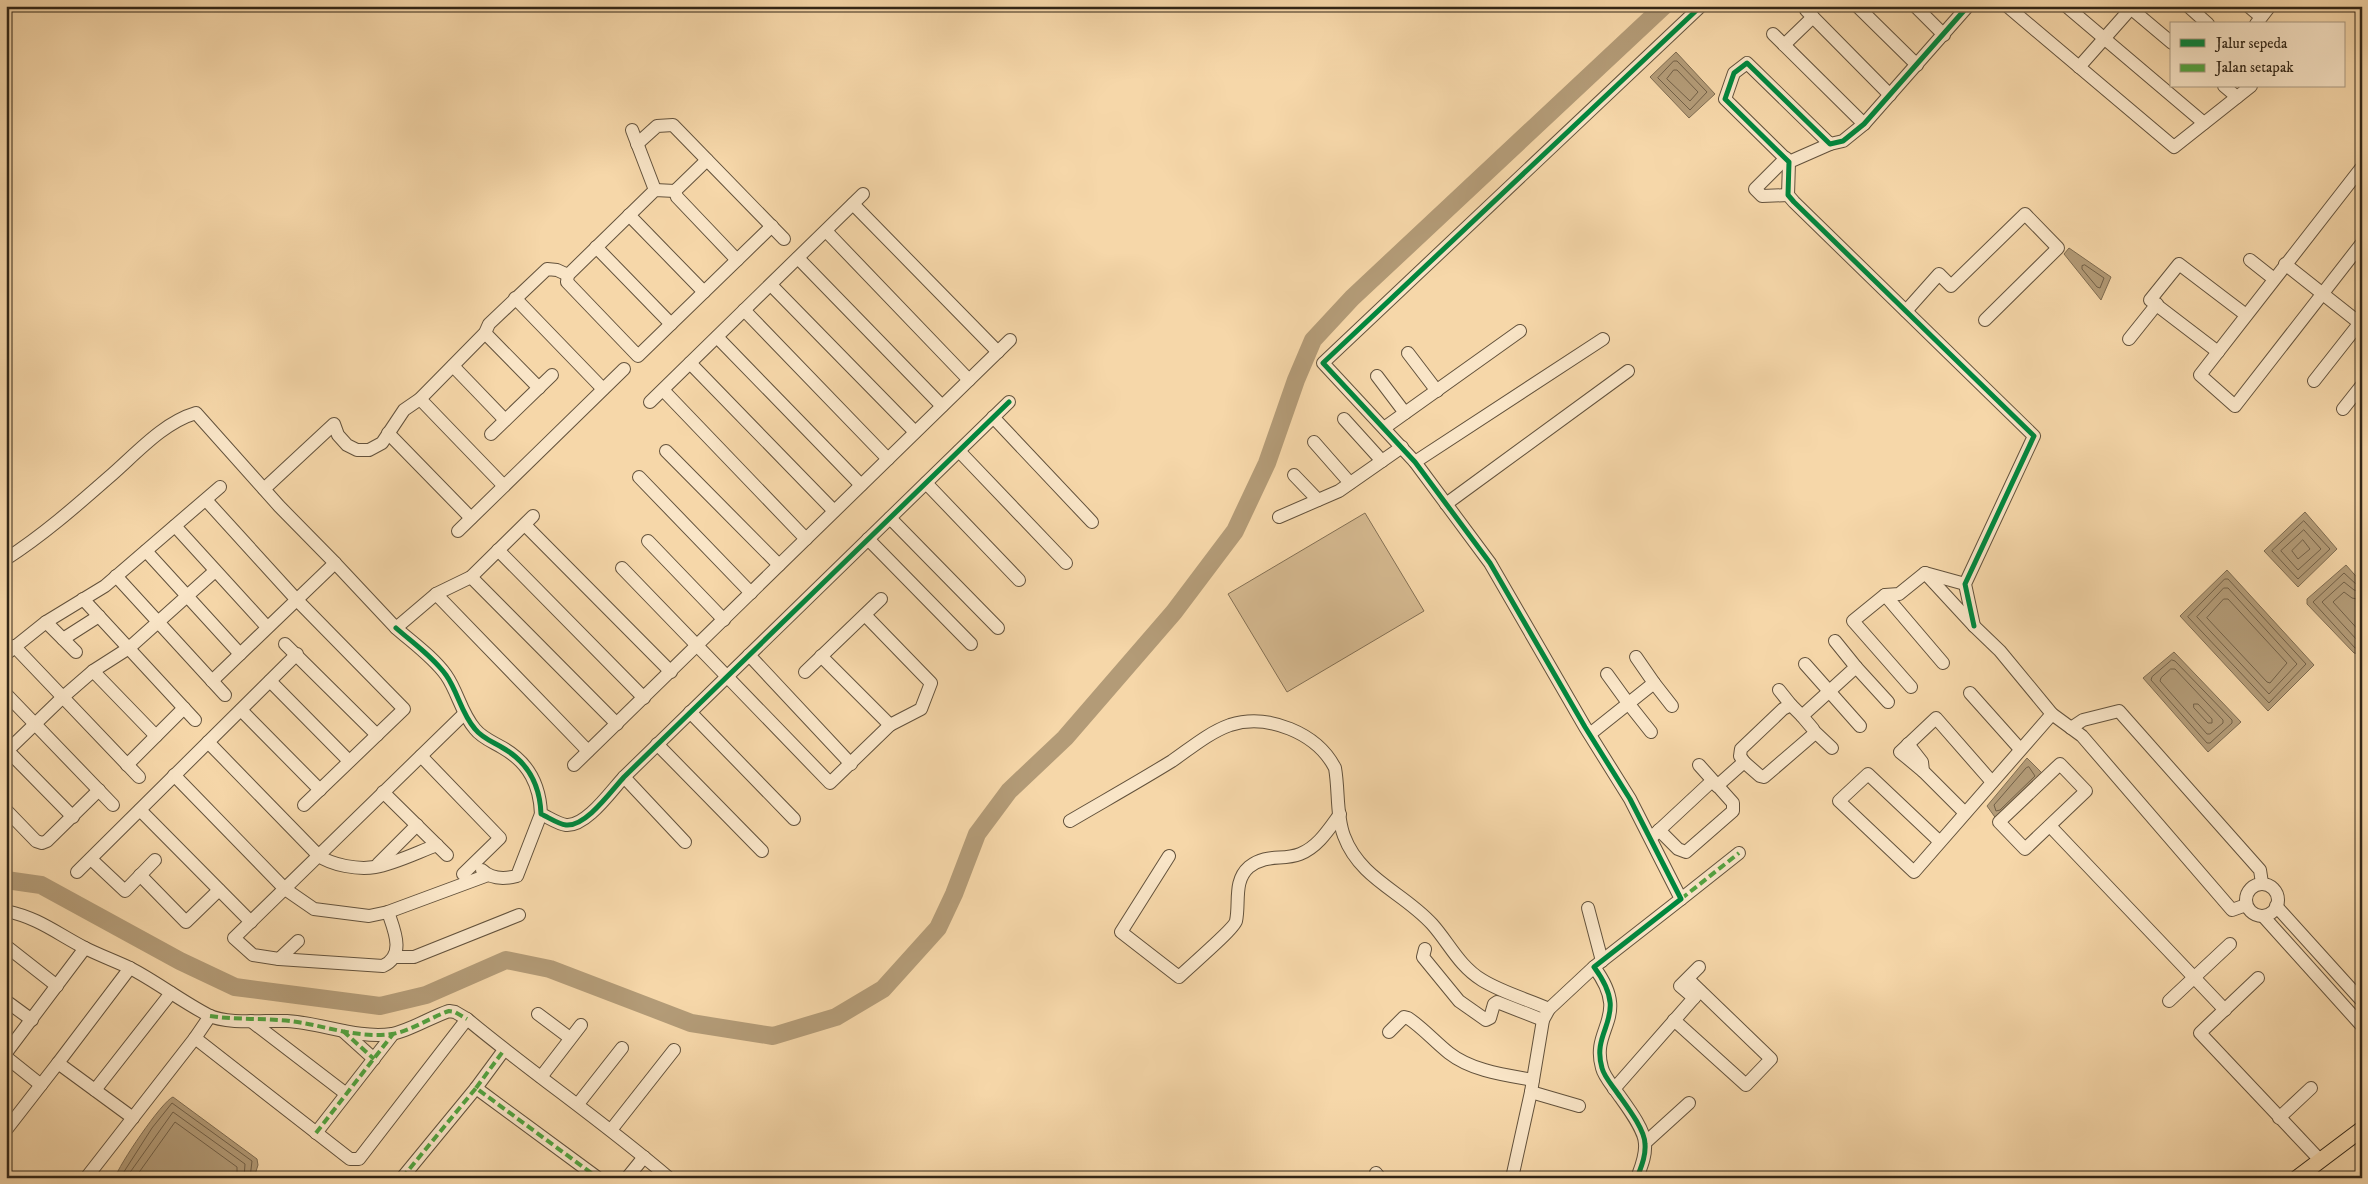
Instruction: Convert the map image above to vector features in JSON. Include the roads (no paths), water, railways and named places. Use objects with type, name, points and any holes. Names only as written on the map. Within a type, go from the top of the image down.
[{"type":"main road","points":[[2297,1178],[2362,1129]]},
{"type":"street","points":[[1682,899],[1654,834],[1590,734],[1490,563],[1402,446],[1324,366],[1324,360],[1701,6]]},
{"type":"street","points":[[1857,6],[1917,65]]},
{"type":"street","points":[[1914,6],[1944,35]]},
{"type":"street","points":[[1788,195],[1762,196],[1755,189],[1785,161],[1843,141],[1864,124],[1968,6]]},
{"type":"street","points":[[2007,6],[2174,147],[2248,88]]},
{"type":"street","points":[[2066,6],[2204,123]]},
{"type":"street","points":[[2188,6],[2206,22]]},
{"type":"street","points":[[2248,6],[2258,21],[2270,6]]},
{"type":"street","points":[[2079,67],[2131,7],[2170,41]]},
{"type":"street","points":[[1784,46],[1809,13],[1890,95]]},
{"type":"street","points":[[1773,34],[1864,124]]},
{"type":"street","points":[[1830,144],[1747,64],[1734,73],[1725,99],[1785,161],[1788,195],[2034,436],[1965,584],[1974,626]]},
{"type":"street","points":[[2226,88],[2237,97]]},
{"type":"street","points":[[1717,100],[1785,161]]},
{"type":"street","points":[[637,144],[657,126],[673,125],[784,238]]},
{"type":"street","points":[[632,130],[655,190]]},
{"type":"street","points":[[707,160],[675,191],[655,190],[568,275],[567,282],[638,356],[772,226]]},
{"type":"street","points":[[2362,167],[2200,375],[2235,406],[2321,293],[2362,243]]},
{"type":"street","points":[[675,191],[677,197],[737,260]]},
{"type":"street","points":[[650,402],[863,194]]},
{"type":"street","points":[[852,204],[998,352]]},
{"type":"street","points":[[1909,314],[1945,280],[1951,286],[2025,214],[2058,248],[1985,320]]},
{"type":"street","points":[[629,215],[704,292]]},
{"type":"street","points":[[826,231],[969,380]]},
{"type":"street","points":[[596,247],[671,324]]},
{"type":"street","points":[[798,258],[942,406]]},
{"type":"street","points":[[2250,260],[2274,279]]},
{"type":"street","points":[[2218,352],[2150,300],[2179,264],[2246,315]]},
{"type":"street","points":[[2286,264],[2361,323],[2314,381]]},
{"type":"street","points":[[264,489],[334,424],[338,435],[347,445],[357,450],[369,450],[382,443],[404,410],[420,399],[485,333],[489,324],[547,269],[557,270],[568,275]]},
{"type":"street","points":[[771,284],[915,432]]},
{"type":"street","points":[[515,298],[604,389]]},
{"type":"street","points":[[2129,340],[2156,304]]},
{"type":"street","points":[[744,310],[888,459]]},
{"type":"street","points":[[1384,428],[1520,331]]},
{"type":"street","points":[[485,333],[539,388]]},
{"type":"street","points":[[717,337],[861,485]]},
{"type":"street","points":[[1415,462],[1603,339]]},
{"type":"street","points":[[574,765],[1010,340]]},
{"type":"street","points":[[1408,353],[1437,390]]},
{"type":"street","points":[[690,364],[834,511]]},
{"type":"street","points":[[453,366],[505,420]]},
{"type":"street","points":[[458,531],[624,369]]},
{"type":"street","points":[[1446,504],[1628,371]]},
{"type":"street","points":[[491,434],[552,375]]},
{"type":"street","points":[[1377,376],[1405,413]]},
{"type":"street","points":[[2343,409],[2362,385]]},
{"type":"street","points":[[663,390],[806,539]]},
{"type":"street","points":[[420,399],[504,486]]},
{"type":"street","points":[[541,814],[564,825],[576,824],[587,818],[624,777],[1009,402]]},
{"type":"street","points":[[6,559],[31,543],[66,515],[157,435],[182,418],[196,413],[264,489],[396,628],[446,674],[457,693],[464,714],[475,730],[513,754],[527,768],[536,781],[541,796],[541,814],[517,876],[499,878],[488,875],[475,862]]},
{"type":"street","points":[[993,417],[1092,522]]},
{"type":"street","points":[[1344,419],[1382,461]]},
{"type":"street","points":[[388,433],[471,518]]},
{"type":"street","points":[[1314,442],[1350,483]]},
{"type":"street","points":[[1280,517],[1339,491],[1402,446]]},
{"type":"street","points":[[666,451],[779,565]]},
{"type":"street","points":[[958,451],[1066,563]]},
{"type":"street","points":[[1294,475],[1318,500]]},
{"type":"street","points":[[639,477],[751,593]]},
{"type":"street","points":[[926,483],[1019,580]]},
{"type":"street","points":[[139,777],[63,697],[10,650],[46,622],[83,600],[116,576],[220,487]]},
{"type":"street","points":[[206,500],[296,599],[404,708],[304,805]]},
{"type":"street","points":[[890,518],[998,628]]},
{"type":"street","points":[[396,628],[436,594],[471,577],[529,520],[671,672]]},
{"type":"street","points":[[175,526],[268,627]]},
{"type":"street","points":[[868,539],[971,644]]},
{"type":"street","points":[[648,541],[724,620]]},
{"type":"street","points":[[498,550],[644,698]]},
{"type":"street","points":[[146,551],[240,654]]},
{"type":"street","points":[[212,681],[335,563]]},
{"type":"street","points":[[622,568],[830,783],[890,725],[922,709],[931,683],[865,615]]},
{"type":"street","points":[[73,816],[7,751],[63,697],[159,623],[215,570]]},
{"type":"street","points":[[1925,573],[1965,584]]},
{"type":"street","points":[[1911,687],[1853,620],[1885,595],[1899,594],[1925,573]]},
{"type":"street","points":[[1925,573],[2000,651],[2052,714],[2082,736],[2232,910],[2246,905]]},
{"type":"street","points":[[116,576],[225,696]]},
{"type":"street","points":[[471,577],[617,724]]},
{"type":"street","points":[[436,594],[588,751]]},
{"type":"street","points":[[1885,595],[1943,663]]},
{"type":"street","points":[[805,672],[881,599]]},
{"type":"street","points":[[83,600],[195,720]]},
{"type":"street","points":[[63,639],[99,616]]},
{"type":"street","points":[[46,622],[76,652]]},
{"type":"street","points":[[1835,641],[1888,702]]},
{"type":"street","points":[[285,644],[377,735]]},
{"type":"street","points":[[77,872],[297,654]]},
{"type":"street","points":[[749,655],[851,764]]},
{"type":"street","points":[[821,656],[890,725]]},
{"type":"street","points":[[1636,657],[1672,706]]},
{"type":"street","points":[[1805,664],[1860,726]]},
{"type":"street","points":[[1802,716],[1856,667]]},
{"type":"street","points":[[93,672],[156,736]]},
{"type":"street","points":[[1607,674],[1651,732]]},
{"type":"street","points":[[270,681],[349,761]]},
{"type":"street","points":[[1590,734],[1654,683]]},
{"type":"street","points":[[1779,690],[1814,731],[1832,748]]},
{"type":"street","points":[[1970,693],[2020,750]]},
{"type":"street","points":[[6,694],[113,805]]},
{"type":"street","points":[[1791,705],[1783,709],[1741,748],[1740,756],[1744,762],[1760,776],[1764,777],[1814,731]]},
{"type":"street","points":[[127,765],[184,708]]},
{"type":"street","points":[[241,710],[320,790]]},
{"type":"street","points":[[690,712],[794,819]]},
{"type":"street","points":[[2071,728],[2083,720],[2119,712],[2260,870],[2262,883]]},
{"type":"street","points":[[464,714],[234,938],[253,955],[279,959],[383,966],[395,957],[414,957],[519,915]]},
{"type":"street","points":[[1940,842],[1868,774],[1839,801],[1914,872],[2052,714]]},
{"type":"street","points":[[1965,813],[1923,772],[1922,762],[1908,744],[1936,718],[1992,782]]},
{"type":"street","points":[[1070,821],[1171,761],[1199,740],[1231,725],[1260,722],[1292,729],[1315,744],[1330,758],[1336,769],[1344,836],[1360,865],[1386,888],[1416,909],[1433,925],[1459,962],[1481,980],[1546,1014]]},
{"type":"street","points":[[208,742],[319,856],[338,865],[374,867],[437,845]]},
{"type":"street","points":[[658,744],[762,851]]},
{"type":"street","points":[[421,756],[500,838],[463,874]]},
{"type":"street","points":[[1654,834],[1715,783],[1744,762]]},
{"type":"street","points":[[2060,764],[2086,791],[2050,826],[2025,849],[1999,822],[2060,764]]},
{"type":"street","points":[[1654,834],[1686,852],[1733,810],[1733,803],[1699,765]]},
{"type":"street","points":[[174,776],[285,889],[314,909],[369,916],[388,912],[488,875]]},
{"type":"street","points":[[624,777],[685,842]]},
{"type":"street","points":[[6,810],[36,841],[42,843],[48,841],[99,790]]},
{"type":"street","points":[[383,792],[447,855]]},
{"type":"street","points":[[140,810],[251,922]]},
{"type":"street","points":[[1169,856],[1121,932],[1179,977],[1236,923],[1241,875],[1266,857],[1299,854],[1312,847],[1323,837],[1340,814]]},
{"type":"street","points":[[374,867],[417,826]]},
{"type":"street","points":[[2050,826],[2225,1010]]},
{"type":"street","points":[[1512,1178],[1546,1014],[1598,964],[1739,853]]},
{"type":"street","points":[[91,859],[125,891],[155,860]]},
{"type":"street","points":[[140,876],[186,922],[219,890]]},
{"type":"street","points":[[2263,916],[2271,913],[2276,906],[2277,896],[2272,887],[2262,883],[2252,886],[2246,895],[2246,905],[2253,913],[2263,916],[2362,1026]]},
{"type":"street","points":[[2276,906],[2362,1001]]},
{"type":"street","points":[[1588,908],[1598,964],[1610,994],[1612,1008],[1602,1042],[1600,1060],[1602,1071],[1636,1122],[1646,1142],[1645,1153],[1637,1178]]},
{"type":"street","points":[[6,911],[40,921],[85,948],[130,968],[210,1016],[251,1021],[294,1022],[343,1031],[394,1034],[448,1011],[455,1012],[578,1104],[669,1178]]},
{"type":"street","points":[[388,912],[396,939],[395,957]]},
{"type":"street","points":[[279,959],[298,942]]},
{"type":"street","points":[[2169,1001],[2230,944]]},
{"type":"street","points":[[6,946],[57,986]]},
{"type":"street","points":[[41,1085],[6,1055],[85,948]]},
{"type":"street","points":[[1425,949],[1423,957],[1459,1001],[1486,1020],[1490,1018],[1494,1004],[1497,1002],[1546,1014]]},
{"type":"street","points":[[1674,1020],[1746,1085],[1770,1059],[1697,994],[1680,986],[1699,966]]},
{"type":"street","points":[[6,1130],[130,968]]},
{"type":"street","points":[[2258,978],[2200,1033],[2320,1160]]},
{"type":"street","points":[[95,1090],[171,993]]},
{"type":"street","points":[[1614,1089],[1697,994]]},
{"type":"street","points":[[6,1001],[32,1020]]},
{"type":"street","points":[[538,1014],[570,1038]]},
{"type":"street","points":[[86,1178],[210,1016]]},
{"type":"street","points":[[1389,1032],[1404,1017],[1408,1018],[1450,1054],[1460,1060],[1532,1086],[1579,1106]]},
{"type":"street","points":[[195,1038],[350,1159],[359,1159],[467,1020]]},
{"type":"street","points":[[251,1021],[345,1093]]},
{"type":"street","points":[[541,1077],[580,1025]]},
{"type":"street","points":[[343,1031],[374,1059]]},
{"type":"street","points":[[316,1133],[345,1093],[394,1034]]},
{"type":"street","points":[[578,1104],[622,1048]]},
{"type":"street","points":[[402,1178],[476,1088],[504,1050]]},
{"type":"street","points":[[611,1130],[674,1050]]},
{"type":"street","points":[[58,1063],[133,1118]]},
{"type":"street","points":[[476,1088],[598,1178]]},
{"type":"street","points":[[2279,1118],[2311,1088]]},
{"type":"street","points":[[1646,1142],[1690,1103]]},
{"type":"street","points":[[627,1178],[644,1156]]},
{"type":"water","points":[[1676,52],[1715,94],[1689,118],[1650,77]]},
{"type":"water","points":[[2069,248],[2111,277],[2101,300],[2064,254]]},
{"type":"water","points":[[2305,512],[2337,549],[2298,587],[2264,551]]},
{"type":"water","points":[[2346,565],[2362,583],[2362,651],[2358,654],[2354,653],[2307,604],[2307,599]]},
{"type":"water","points":[[2227,570],[2314,665],[2268,711],[2180,616]]},
{"type":"water","points":[[2174,652],[2241,722],[2208,752],[2143,678]]},
{"type":"water","points":[[2027,758],[2044,775],[1997,820],[1987,806]]},
{"type":"water","points":[[173,1097],[257,1159],[258,1165],[254,1178],[115,1178],[141,1134],[167,1101]]},
{"type":"waterway","points":[[6,880],[41,885],[180,961],[235,987],[380,1006],[426,995],[506,960],[550,969],[691,1023],[773,1036],[836,1017],[883,989],[938,928],[954,894],[977,834],[1009,791],[1065,738],[1174,612],[1235,531],[1267,463],[1296,380],[1313,340],[1352,298],[1664,6]]}]
